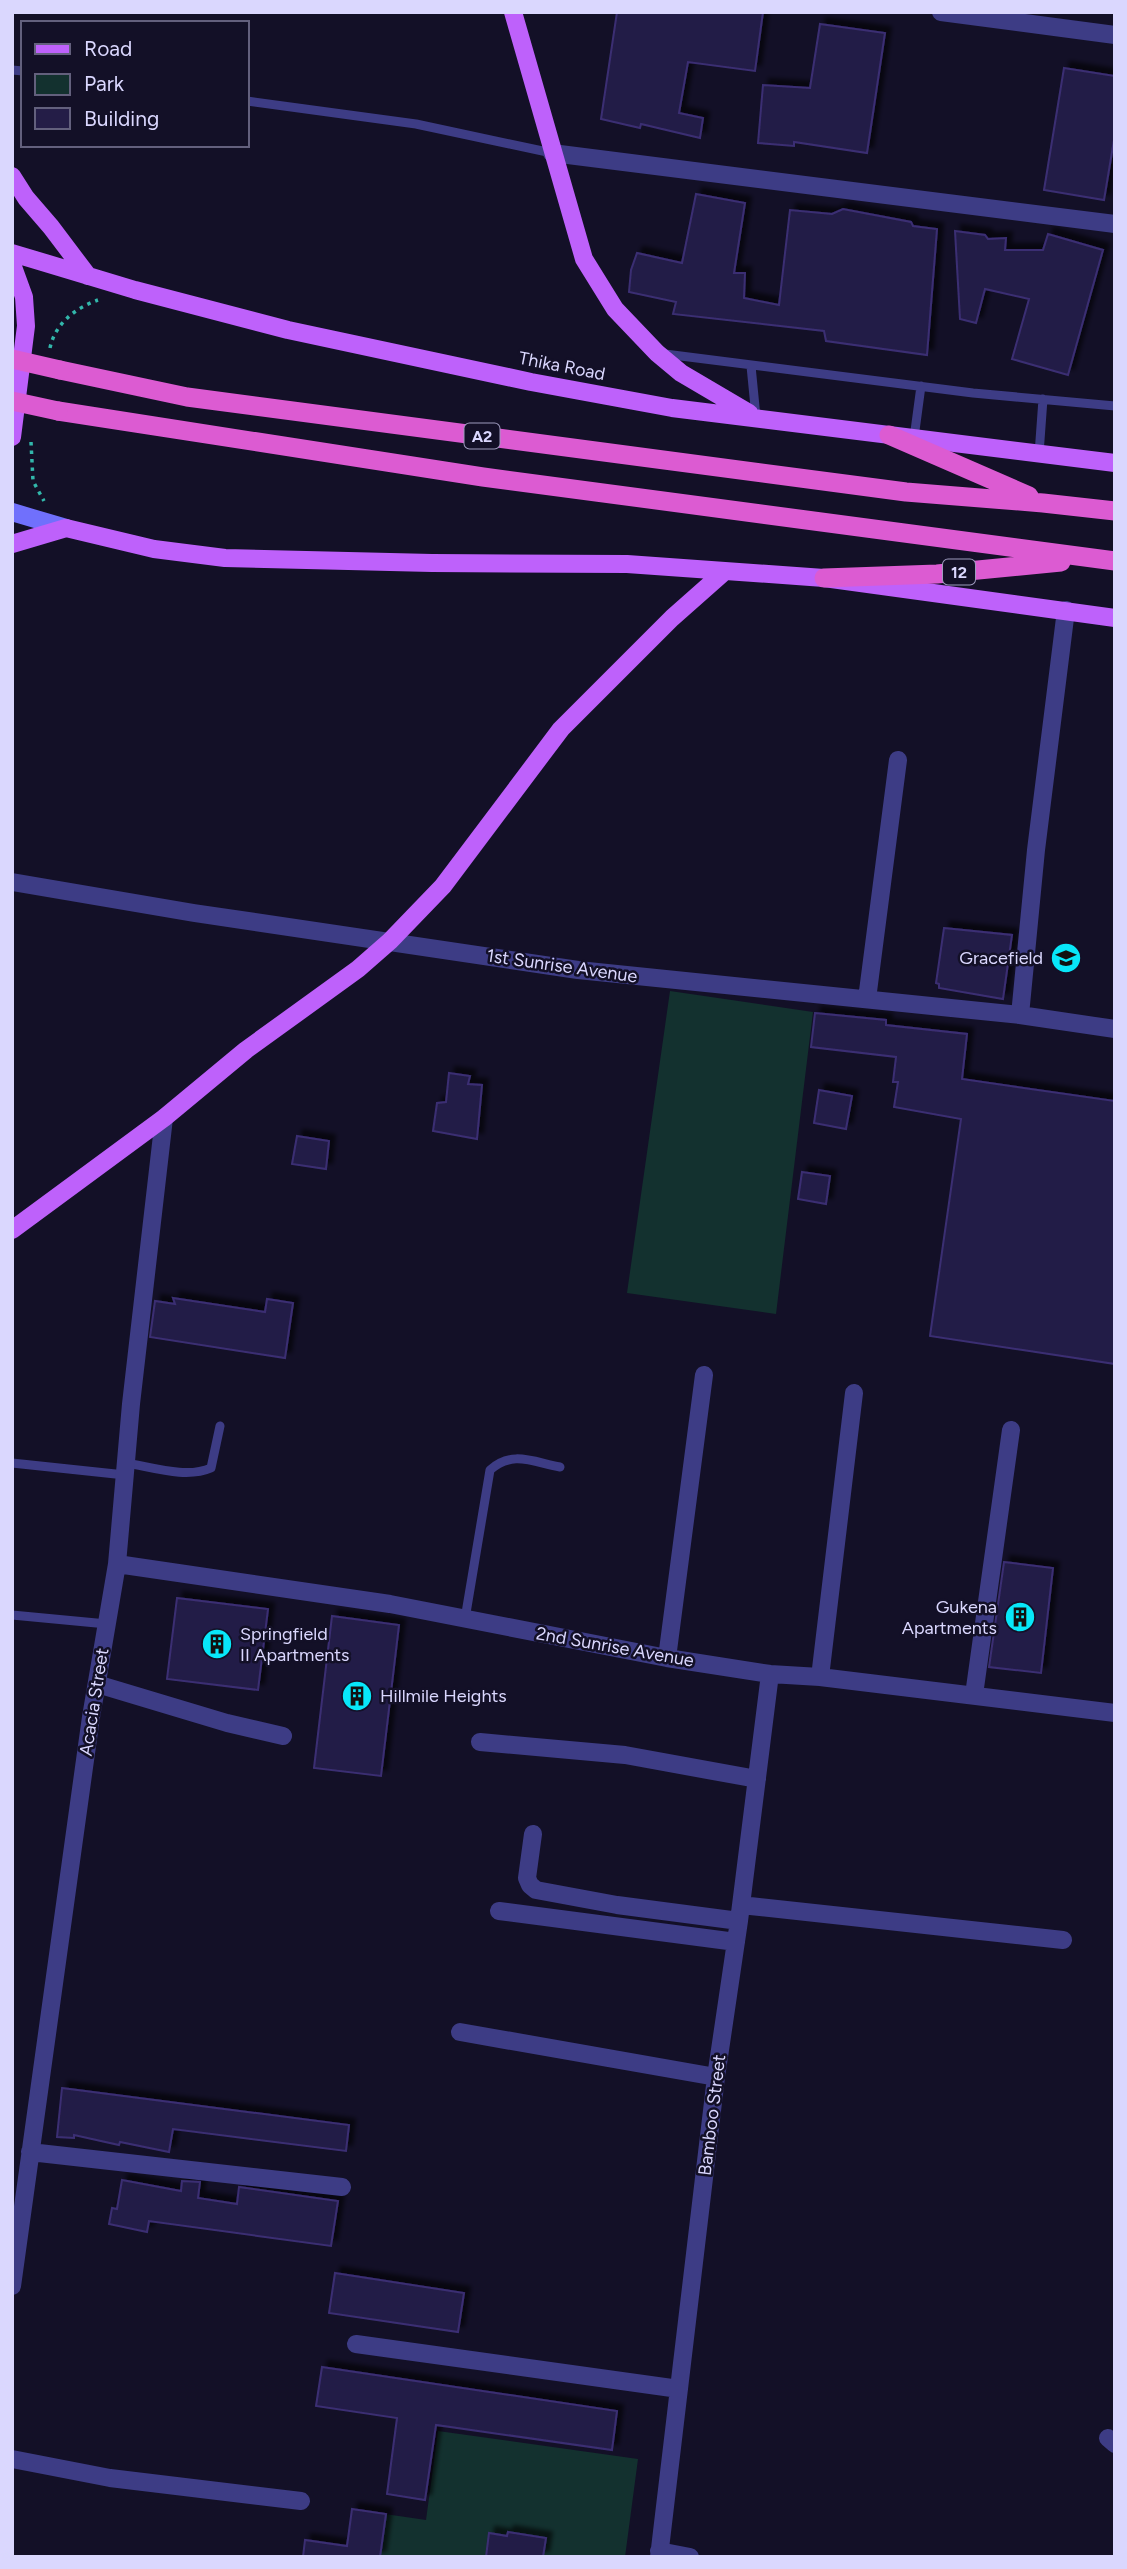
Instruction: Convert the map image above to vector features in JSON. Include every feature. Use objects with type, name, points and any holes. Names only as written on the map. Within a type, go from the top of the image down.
[{"type":"highway","name":"A2","points":[[12,359],[187,397],[906,492],[1115,511]]},
{"type":"highway","name":"A2","points":[[12,401],[58,411],[483,477],[1115,561]]},
{"type":"highway","points":[[889,435],[1043,503]]},
{"type":"highway","name":"12","points":[[824,578],[937,574],[1093,558]]},
{"type":"main road","points":[[513,12],[584,259],[615,309],[657,353],[681,373],[756,417]]},
{"type":"main road","points":[[12,176],[26,198],[88,276]]},
{"type":"main road","name":"Thika Road","points":[[12,253],[288,330],[409,357],[672,408],[1115,463]]},
{"type":"main road","points":[[12,264],[24,297],[26,326],[12,437]]},
{"type":"main road","points":[[12,512],[154,550],[225,558],[418,563],[627,564],[824,578],[1115,618]]},
{"type":"main road","points":[[12,544],[66,528]]},
{"type":"main road","points":[[12,1230],[164,1118],[246,1050],[358,969],[390,940],[443,886],[561,729],[672,618],[724,572]]},
{"type":"street","points":[[941,12],[1115,36]]},
{"type":"street","points":[[552,153],[1115,224]]},
{"type":"street","points":[[1020,1015],[1036,850],[1066,610]]},
{"type":"street","points":[[867,999],[898,760]]},
{"type":"street","name":"1st Sunrise Avenue","points":[[12,882],[194,913],[578,970],[1020,1015],[1115,1030]]},
{"type":"street","name":"Acacia Street","points":[[12,2286],[97,1684],[117,1564],[164,1118]]},
{"type":"street","points":[[667,1658],[704,1375]]},
{"type":"street","points":[[820,1677],[854,1393]]},
{"type":"street","points":[[974,1695],[1011,1430]]},
{"type":"street","name":"2nd Sunrise Avenue","points":[[117,1564],[390,1604],[667,1658],[770,1674],[820,1677],[1115,1713]]},
{"type":"street","name":"Bamboo Street","points":[[659,2554],[716,2077],[770,1674]]},
{"type":"street","points":[[97,1684],[227,1723],[283,1736]]},
{"type":"street","points":[[480,1742],[625,1755],[757,1779]]},
{"type":"street","points":[[533,1834],[527,1878],[536,1890],[617,1905],[1063,1940]]},
{"type":"street","points":[[499,1911],[736,1942]]},
{"type":"street","points":[[460,2032],[716,2077]]},
{"type":"street","points":[[30,2152],[342,2187]]},
{"type":"street","points":[[356,2344],[679,2389]]},
{"type":"street","points":[[12,2459],[110,2478],[301,2501]]},
{"type":"street","points":[[659,2554],[690,2557]]},
{"type":"lane","points":[[248,101],[416,124],[552,153]]},
{"type":"lane","points":[[657,353],[921,386],[1115,406]]},
{"type":"lane","points":[[751,366],[756,417]]},
{"type":"lane","points":[[914,438],[921,386]]},
{"type":"lane","points":[[1039,454],[1043,399]]},
{"type":"lane","points":[[12,1463],[202,1472],[211,1468],[220,1426]]},
{"type":"lane","points":[[465,1619],[491,1470],[501,1460],[516,1458],[560,1467]]},
{"type":"lane","points":[[12,1615],[107,1624]]},
{"type":"green space","points":[[670,991],[813,1012],[776,1314],[627,1293]]},
{"type":"green space","points":[[438,2431],[638,2459],[625,2557],[380,2557],[385,2514],[426,2520]]},
{"type":"building","points":[[617,12],[763,12],[755,71],[688,62],[679,113],[703,118],[700,138],[641,124],[640,128],[601,119]]},
{"type":"building","points":[[820,24],[885,33],[867,153],[794,142],[794,146],[758,143],[763,85],[810,88]]},
{"type":"building","points":[[1064,68],[1115,76],[1115,134],[1104,200],[1044,190]]},
{"type":"building","points":[[696,194],[745,203],[734,273],[745,273],[744,298],[779,305],[790,210],[832,214],[843,209],[937,229],[927,355],[826,341],[824,331],[673,314],[676,302],[629,292],[631,270],[637,253],[682,263]]},
{"type":"building","points":[[955,231],[985,235],[988,239],[1006,238],[1005,250],[1043,250],[1048,234],[1103,250],[1068,375],[1012,359],[1029,299],[985,289],[976,323],[960,319]]},
{"type":"building","points":[[944,928],[1012,935],[1003,999],[939,988],[936,983]]},
{"type":"building","points":[[815,1013],[886,1020],[886,1025],[967,1034],[962,1079],[1115,1101],[1115,1364],[930,1336],[961,1119],[894,1107],[898,1082],[893,1082],[896,1057],[811,1047]]},
{"type":"building","points":[[449,1073],[470,1076],[468,1084],[482,1085],[477,1139],[433,1131],[437,1103],[446,1102]]},
{"type":"building","points":[[819,1090],[852,1096],[846,1129],[814,1123]]},
{"type":"building","points":[[297,1136],[329,1141],[326,1169],[292,1164]]},
{"type":"building","points":[[802,1172],[830,1176],[826,1204],[798,1199]]},
{"type":"building","points":[[173,1298],[265,1312],[267,1299],[293,1303],[285,1358],[150,1337],[155,1301],[175,1304]]},
{"type":"building","name":"Gukena Apartments","points":[[1004,1562],[1053,1568],[1041,1673],[989,1667]]},
{"type":"building","name":"Springfield II Apartments","points":[[177,1598],[268,1609],[258,1690],[167,1679]]},
{"type":"building","name":"Hillmile Heights","points":[[332,1616],[399,1625],[381,1776],[314,1768]]},
{"type":"building","points":[[62,2088],[349,2125],[346,2151],[173,2129],[169,2152],[74,2135],[74,2138],[57,2137]]},
{"type":"building","points":[[122,2180],[181,2191],[182,2181],[200,2182],[198,2198],[237,2204],[239,2187],[338,2201],[331,2246],[149,2221],[147,2232],[109,2224],[112,2208],[117,2209]]},
{"type":"building","points":[[335,2273],[464,2293],[458,2332],[329,2313]]},
{"type":"building","points":[[322,2367],[617,2411],[612,2450],[436,2425],[425,2500],[387,2494],[397,2418],[316,2406]]},
{"type":"building","points":[[352,2509],[386,2514],[380,2557],[303,2557],[305,2540],[347,2546]]},
{"type":"building","points":[[508,2532],[546,2538],[543,2557],[486,2557],[489,2533],[507,2536]]},
{"type":"place","name":"Gracefield","points":[[1066,958]]},
{"type":"place","name":"Gukena Apartments","points":[[1020,1617]]},
{"type":"place","name":"Springfield II Apartments","points":[[217,1644]]},
{"type":"place","name":"Hillmile Heights","points":[[357,1696]]}]
